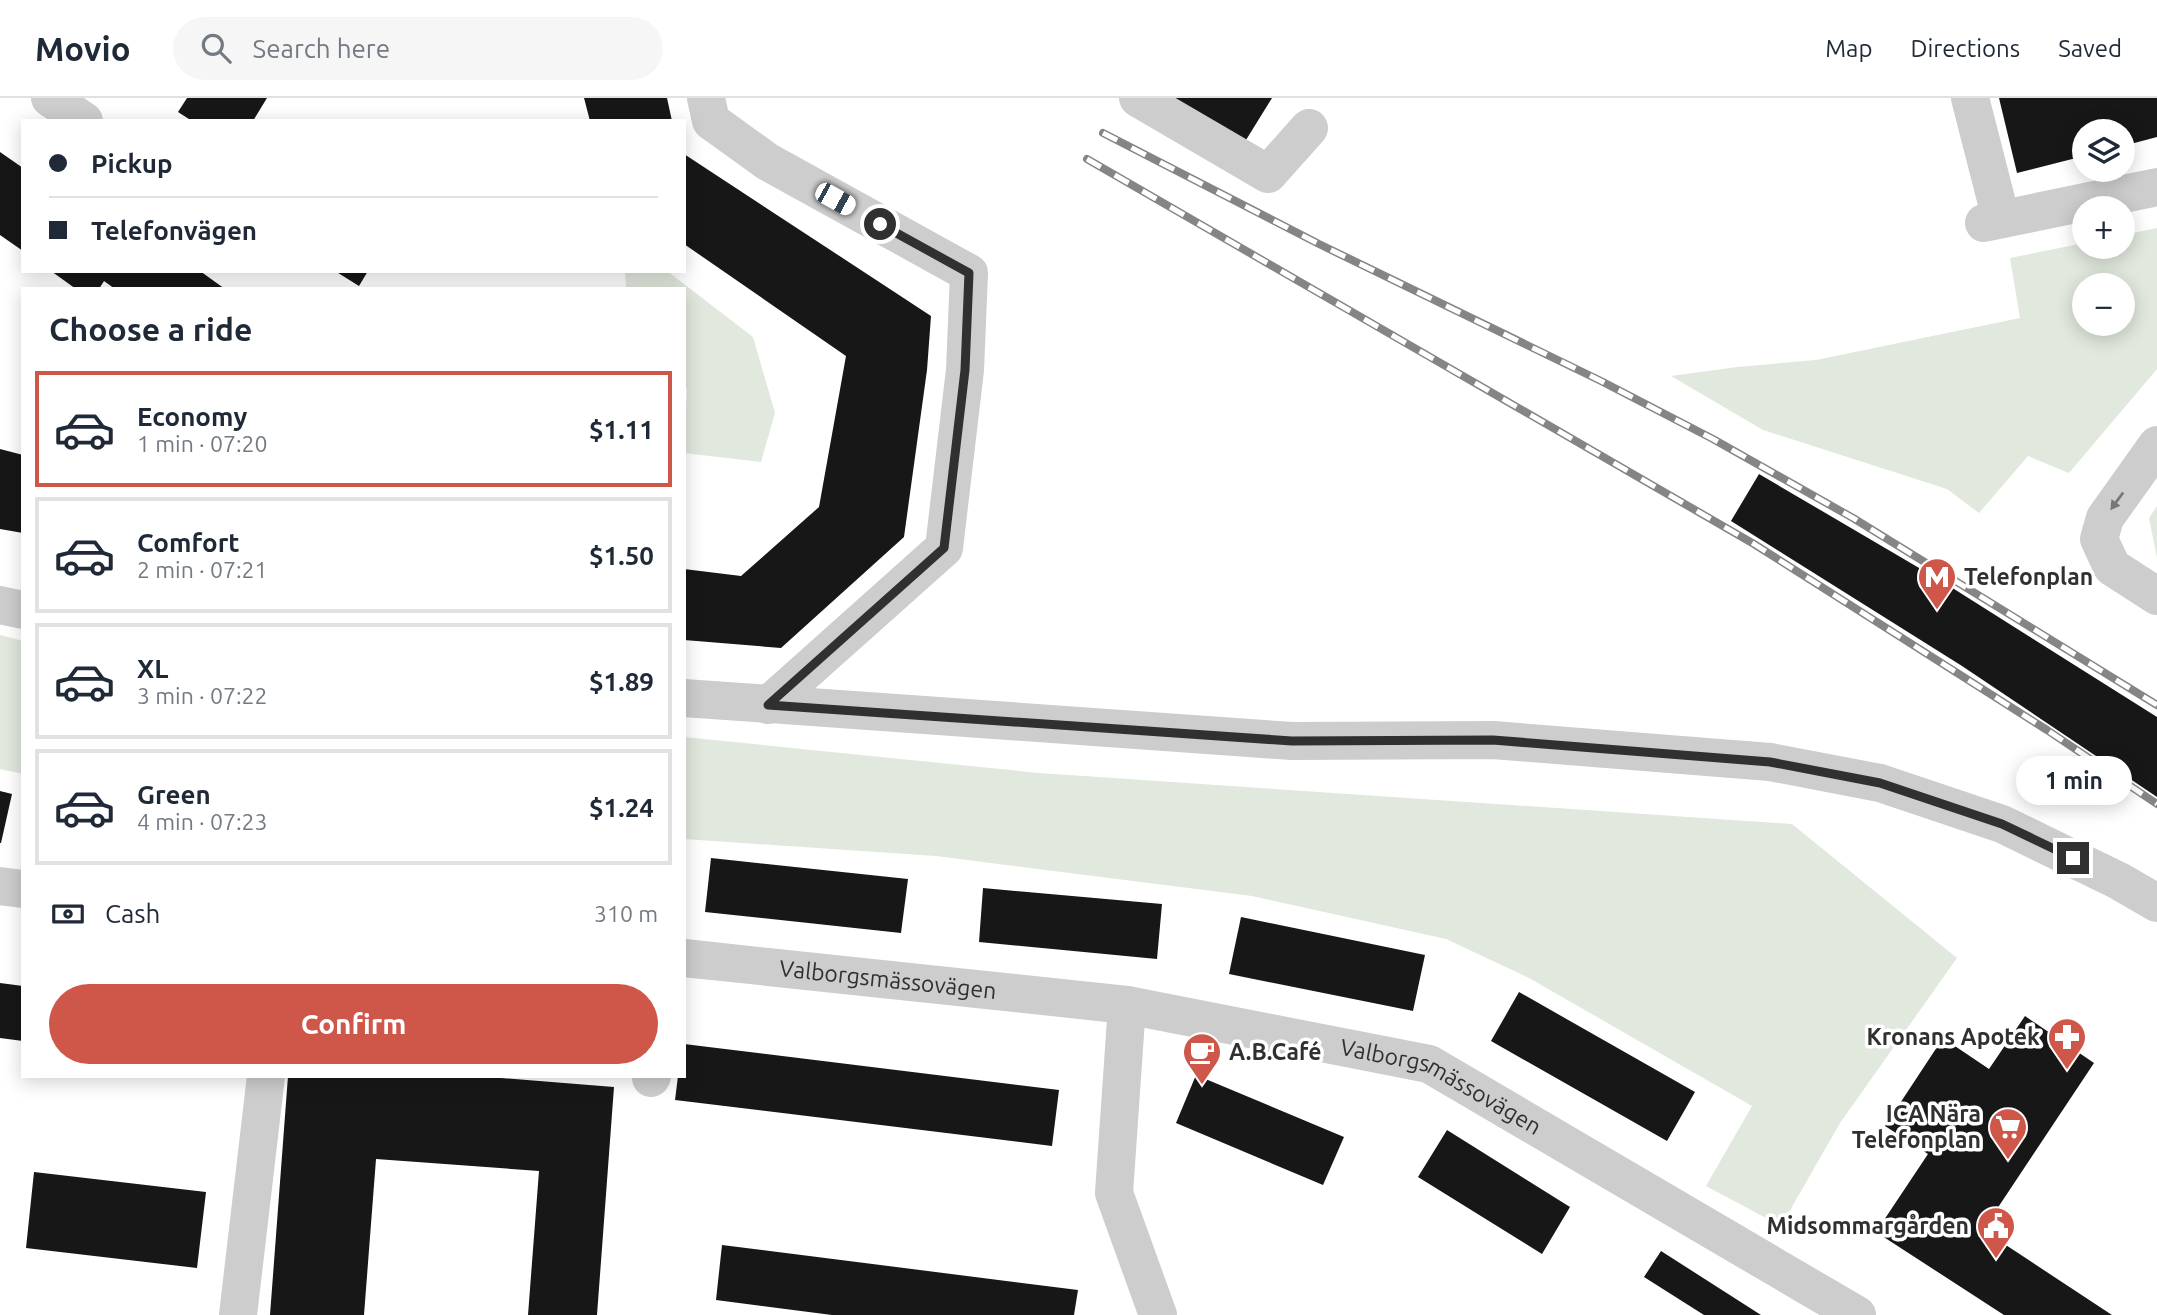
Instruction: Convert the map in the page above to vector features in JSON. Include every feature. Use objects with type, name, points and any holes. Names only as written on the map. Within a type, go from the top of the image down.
[{"type":"street","points":[[50,98],[81,119]]},
{"type":"street","points":[[706,98],[711,121],[768,162],[969,273],[965,370],[944,548],[768,705]]},
{"type":"street","points":[[1138,98],[1268,174],[1309,128]]},
{"type":"street","points":[[1970,98],[1993,221],[2157,187]]},
{"type":"street","points":[[2157,445],[2105,518],[2099,539],[2112,567],[2157,596]]},
{"type":"street","points":[[0,605],[21,610]]},
{"type":"street","points":[[686,698],[1292,741],[1493,740],[1770,762],[1880,783],[2002,824],[2119,881],[2157,903]]},
{"type":"street","points":[[0,886],[21,889]]},
{"type":"street","name":"Valborgsmässovägen","points":[[686,958],[1127,1005],[1429,1064],[1857,1315]]},
{"type":"street","points":[[1127,1005],[1114,1193],[1158,1315]]},
{"type":"street","points":[[238,1315],[266,1078]]},
{"type":"shaded area","points":[[2157,228],[2157,369],[2069,473],[2028,456],[1979,513],[1947,489],[1763,430],[1671,376],[1816,360],[2020,318],[2010,258],[2072,245],[2072,259],[2135,259],[2135,233]]},
{"type":"shaded area","points":[[625,273],[670,273],[753,337],[775,413],[761,462],[686,453],[686,287],[626,287]]},
{"type":"shaded area","points":[[2157,506],[2157,558],[2149,518]]},
{"type":"shaded area","points":[[0,635],[21,640],[21,774],[0,769]]},
{"type":"shaded area","points":[[686,737],[1039,773],[1792,824],[1957,958],[1840,1123],[1781,1226],[1706,1186],[1752,1106],[1529,978],[1446,939],[1252,896],[936,856],[686,839]]},
{"type":"building","points":[[187,98],[267,98],[254,119],[189,119],[178,112]]},
{"type":"building","points":[[584,98],[667,98],[672,119],[589,119]]},
{"type":"building","points":[[1160,98],[1272,98],[1241,148]]},
{"type":"building","points":[[1999,98],[2157,98],[2157,137],[2135,143],[2135,119],[2072,119],[2072,159],[2017,173]]},
{"type":"building","points":[[0,152],[21,167],[21,250],[0,235]]},
{"type":"building","points":[[686,155],[931,316],[927,370],[904,537],[781,648],[686,640],[686,569],[741,576],[819,507],[846,356],[686,245]]},
{"type":"building","points":[[54,273],[203,273],[222,287],[112,287],[104,281],[100,287],[73,287]]},
{"type":"building","points":[[338,273],[367,273],[359,286]]},
{"type":"building","points":[[0,449],[21,454],[21,533],[0,529]]},
{"type":"building","points":[[1759,474],[1943,582],[2157,717],[2157,797],[1962,666],[1731,521]]},
{"type":"building","points":[[0,791],[12,794],[1,843],[0,843]]},
{"type":"building","points":[[711,858],[908,879],[901,933],[705,912]]},
{"type":"building","points":[[983,888],[1162,904],[1157,959],[979,942]]},
{"type":"building","points":[[1241,917],[1425,955],[1413,1011],[1229,974]]},
{"type":"building","points":[[0,983],[21,986],[21,1041],[0,1038]]},
{"type":"building","points":[[1519,992],[1695,1092],[1667,1141],[1491,1041]]},
{"type":"building","points":[[2025,1016],[2094,1063],[1983,1230],[2112,1315],[2004,1315],[1876,1232],[1928,1154],[1885,1126],[1943,1038],[1989,1069]]},
{"type":"building","points":[[686,1044],[1059,1090],[1052,1146],[675,1100],[678,1078],[686,1078]]},
{"type":"building","points":[[1196,1075],[1344,1137],[1323,1185],[1176,1123]]},
{"type":"building","points":[[288,1078],[500,1078],[614,1087],[597,1315],[528,1315],[539,1171],[376,1159],[364,1315],[270,1315]]},
{"type":"building","points":[[1447,1130],[1570,1207],[1542,1254],[1418,1177]]},
{"type":"building","points":[[34,1172],[206,1192],[197,1268],[26,1248]]},
{"type":"building","points":[[722,1245],[1078,1290],[1074,1315],[832,1315],[716,1300]]},
{"type":"building","points":[[1661,1251],[1761,1315],[1704,1315],[1644,1277]]},
{"type":"railway","points":[[1103,133],[1319,244],[1601,381],[1713,439],[1853,518],[2157,705]]},
{"type":"railway","points":[[1087,159],[1754,544],[2047,730],[2157,804]]},
{"type":"place","name":"Telefonplan","points":[[1937,611]]},
{"type":"place","name":"Kronans Apotek","points":[[2067,1071]]},
{"type":"place","name":"A.B.Café","points":[[1202,1086]]},
{"type":"place","name":"ICA Nära Telefonplan","points":[[2008,1161]]},
{"type":"place","name":"Midsommargården","points":[[1996,1260]]},
{"type":"route","points":[[880,224],[969,273],[965,370],[944,548],[768,705],[1292,741],[1493,740],[1770,762],[1880,783],[2002,824],[2073,858]]}]
